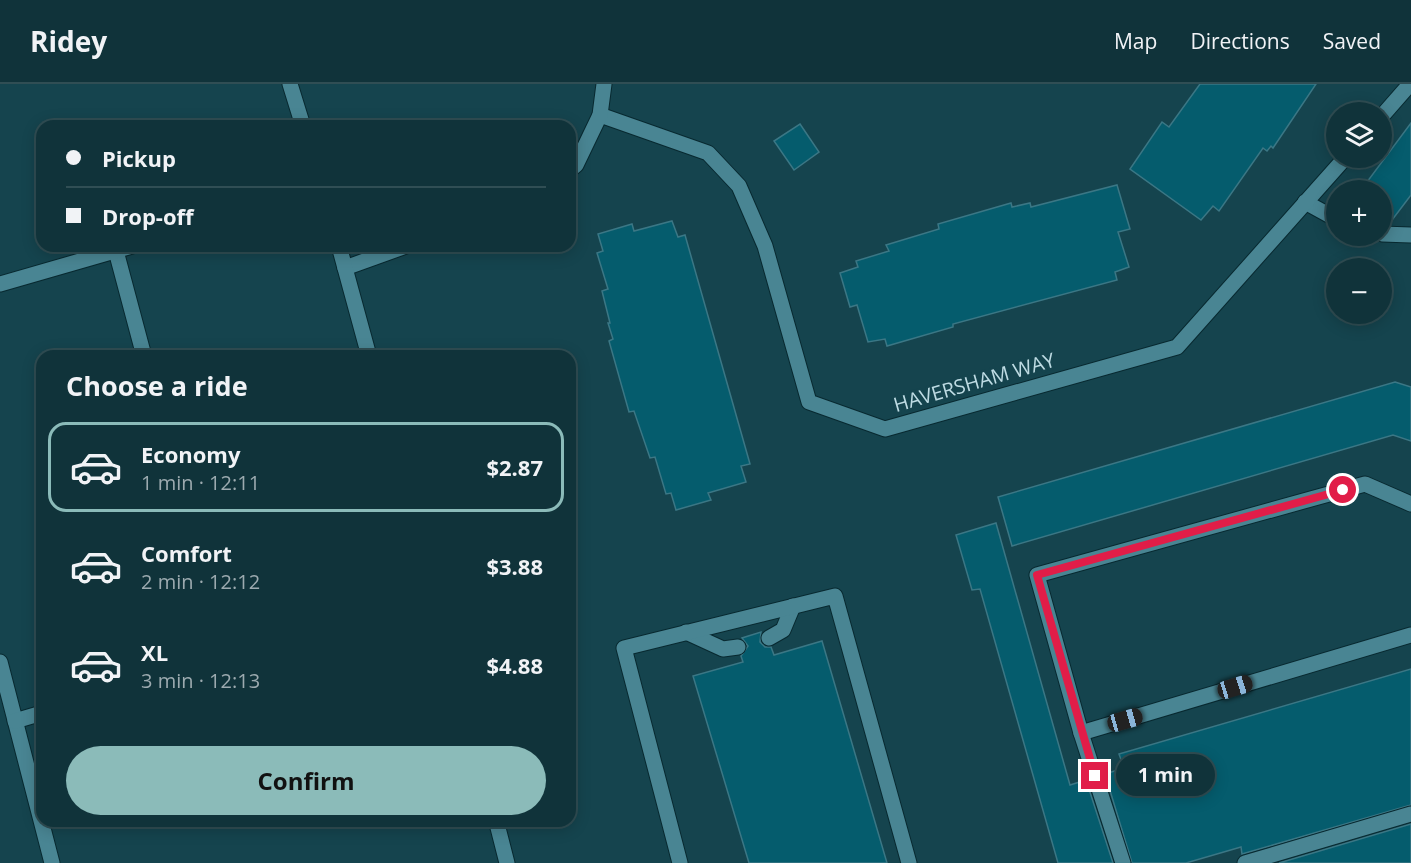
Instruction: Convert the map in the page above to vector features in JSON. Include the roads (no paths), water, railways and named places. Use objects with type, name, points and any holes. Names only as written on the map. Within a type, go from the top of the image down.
[{"type":"street","points":[[290,84],[301,120]]},
{"type":"street","points":[[576,165],[600,115],[604,84]]},
{"type":"street","points":[[1392,105],[1410,84]]},
{"type":"street","name":"HAVERSHAM WAY","points":[[600,115],[708,153],[739,186],[765,246],[809,402],[885,429],[1177,347],[1336,168]]},
{"type":"street","points":[[1305,202],[1326,214]]},
{"type":"street","points":[[1392,234],[1411,235]]},
{"type":"street","points":[[0,284],[112,252]]},
{"type":"street","points":[[116,252],[142,350]]},
{"type":"street","points":[[341,252],[367,350]]},
{"type":"street","points":[[345,268],[389,252]]},
{"type":"street","points":[[1123,863],[1081,733],[1037,575],[1365,484],[1411,504]]},
{"type":"street","points":[[680,863],[624,648],[835,596],[909,863]]},
{"type":"street","points":[[768,638],[783,630],[793,606]]},
{"type":"street","points":[[686,632],[723,649],[738,647]]},
{"type":"street","points":[[1081,733],[1411,634]]},
{"type":"street","points":[[0,662],[36,802]]},
{"type":"street","points":[[15,721],[36,715]]},
{"type":"street","points":[[1245,863],[1411,814]]},
{"type":"street","points":[[43,827],[52,863]]},
{"type":"street","points":[[498,827],[507,863]]}]
